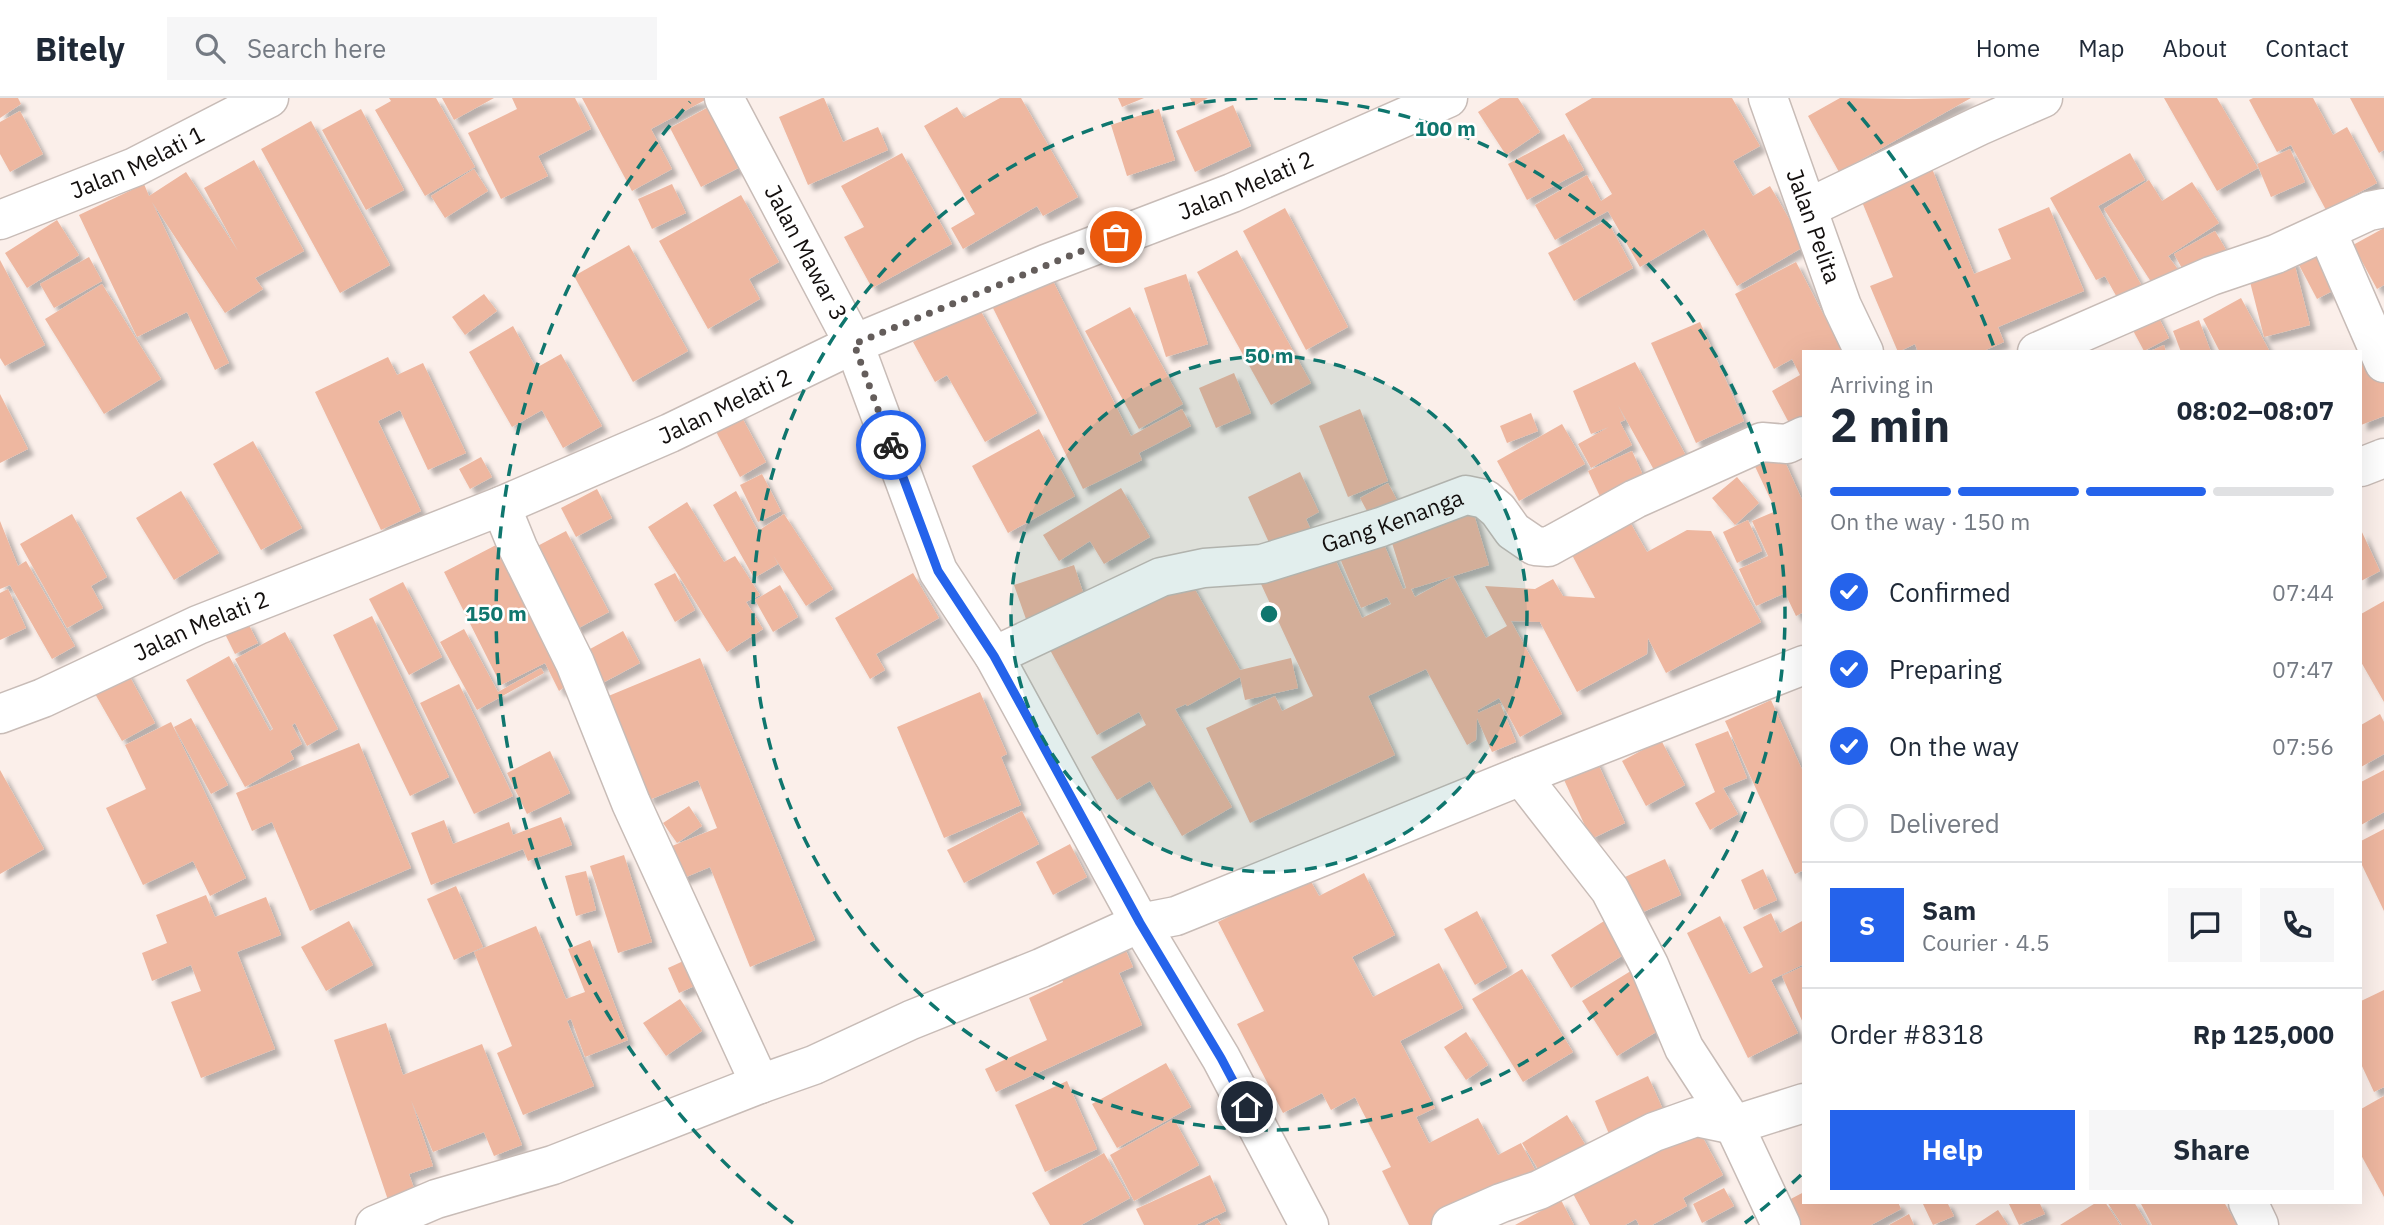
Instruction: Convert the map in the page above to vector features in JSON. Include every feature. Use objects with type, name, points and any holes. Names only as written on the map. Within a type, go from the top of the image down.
[{"type":"street","name":"Jalan Melati 1","points":[[0,220],[135,167],[269,98]]},
{"type":"street","name":"Jalan Mawar 3","points":[[724,98],[854,344],[938,571],[994,656],[1140,923],[1221,1058],[1309,1225]]},
{"type":"street","name":"Jalan Melati 2","points":[[0,714],[43,698],[198,625],[501,506],[670,433],[854,344],[1059,259],[1232,193],[1447,98]]},
{"type":"street","name":"Jalan Pelita","points":[[1768,98],[1843,306],[1863,350]]},
{"type":"street","points":[[1808,208],[2043,98]]},
{"type":"street","points":[[2042,350],[2211,276],[2276,254],[2369,211],[2384,208]]},
{"type":"street","points":[[2327,232],[2384,363]]},
{"type":"street","name":"Gang Kenanga","points":[[994,656],[1161,577],[1204,568],[1262,564],[1331,540],[1381,527],[1466,495],[1485,499],[1498,510],[1513,531],[1535,547],[1548,547],[1636,499],[1762,442],[1787,444],[1802,437]]},
{"type":"street","points":[[2362,467],[2384,458]]},
{"type":"street","points":[[501,506],[518,548],[575,663],[631,803],[760,1084]]},
{"type":"street","points":[[375,1225],[441,1212],[553,1165],[814,1065],[911,1020],[1041,968],[1140,923],[1176,916],[1802,666]]},
{"type":"street","points":[[1521,776],[1610,890],[1649,964],[1684,1048],[1734,1125],[1781,1225]]},
{"type":"street","points":[[1451,1225],[1539,1190],[1654,1132],[1696,1117],[1734,1125],[1802,1104]]},
{"type":"street","points":[[2249,1204],[2259,1225]]},
{"type":"building","points":[[0,98],[18,98],[21,104],[0,118]]},
{"type":"building","points":[[389,98],[436,98],[475,167],[425,196],[375,110],[391,101]]},
{"type":"building","points":[[442,98],[494,98],[454,120]]},
{"type":"building","points":[[512,98],[575,98],[591,129],[538,156],[548,176],[501,199],[468,133],[517,109]]},
{"type":"building","points":[[582,98],[705,100],[651,129],[672,169],[632,191]]},
{"type":"building","points":[[822,98],[843,142],[878,127],[888,150],[808,185],[779,117]]},
{"type":"building","points":[[1000,98],[1021,98],[1078,197],[1043,216],[1037,206],[963,249],[951,228],[975,214],[924,126],[957,107],[964,118]]},
{"type":"building","points":[[1118,98],[1144,98],[1122,107]]},
{"type":"building","points":[[1190,98],[1208,98],[1194,106]]},
{"type":"building","points":[[1500,98],[1518,98],[1540,132],[1506,155],[1478,112]]},
{"type":"building","points":[[1592,98],[1732,98],[1760,146],[1733,161],[1753,196],[1770,186],[1805,246],[1737,286],[1704,229],[1640,267],[1608,211],[1555,240],[1535,205],[1587,175],[1601,201],[1612,194],[1565,114]]},
{"type":"building","points":[[1840,98],[1971,98],[1839,172],[1808,116]]},
{"type":"building","points":[[2164,98],[2217,98],[2258,168],[2217,191]]},
{"type":"building","points":[[2313,98],[2333,135],[2347,127],[2377,183],[2326,210],[2291,145],[2277,152],[2249,100]]},
{"type":"building","points":[[2350,98],[2384,98],[2384,150],[2379,153]]},
{"type":"building","points":[[714,104],[746,164],[701,187],[670,128]]},
{"type":"building","points":[[1233,105],[1251,146],[1195,172],[1176,131]]},
{"type":"building","points":[[361,109],[404,190],[366,210],[322,130]]},
{"type":"building","points":[[1159,109],[1175,160],[1127,176],[1111,125]]},
{"type":"building","points":[[20,111],[43,154],[10,172],[0,154],[0,122]]},
{"type":"building","points":[[311,121],[390,265],[340,293],[261,149]]},
{"type":"building","points":[[1564,134],[1584,170],[1527,200],[1508,164]]},
{"type":"building","points":[[2290,149],[2305,182],[2271,197],[2257,164]]},
{"type":"building","points":[[902,153],[952,244],[872,288],[844,237],[864,227],[841,186]]},
{"type":"building","points":[[2130,153],[2145,180],[2098,206],[2143,288],[2119,301],[2105,276],[2096,280],[2050,198]]},
{"type":"building","points":[[254,160],[304,251],[255,278],[263,289],[225,313],[152,202],[229,363],[215,370],[187,312],[137,337],[79,215],[144,184],[149,196],[186,172],[238,251],[204,188]]},
{"type":"building","points":[[1931,166],[1974,274],[2011,259],[1998,229],[2049,207],[2084,291],[1998,327],[2004,342],[1986,350],[1917,350],[1915,344],[1897,350],[1870,286],[1893,277],[1860,197]]},
{"type":"building","points":[[474,169],[488,191],[445,218],[431,196]]},
{"type":"building","points":[[2149,180],[2162,201],[2192,182],[2219,223],[2168,256],[2180,272],[2155,288],[2104,209]]},
{"type":"building","points":[[672,184],[686,213],[652,229],[638,199]]},
{"type":"building","points":[[741,195],[779,262],[749,279],[760,299],[708,329],[659,241]]},
{"type":"building","points":[[1285,208],[1348,327],[1306,350],[1243,231]]},
{"type":"building","points":[[57,220],[79,255],[27,288],[5,253]]},
{"type":"building","points":[[1607,220],[1633,268],[1574,301],[1548,253]]},
{"type":"building","points":[[2384,228],[2384,285],[2377,289],[2353,245]]},
{"type":"building","points":[[2215,231],[2228,253],[2187,277],[2174,254]]},
{"type":"building","points":[[629,245],[688,351],[633,382],[574,276]]},
{"type":"building","points":[[1237,250],[1311,383],[1271,405],[1197,272]]},
{"type":"building","points":[[2324,252],[2342,286],[2317,299],[2299,265]]},
{"type":"building","points":[[89,257],[102,281],[54,308],[40,284]]},
{"type":"building","points":[[2293,258],[2310,325],[2264,337],[2247,270]]},
{"type":"building","points":[[0,260],[45,345],[5,366],[0,358]]},
{"type":"building","points":[[1796,262],[1842,350],[1802,350],[1802,433],[1796,436],[1772,391],[1800,375],[1792,359],[1774,369],[1735,294]]},
{"type":"building","points":[[1048,271],[1131,436],[1182,409],[1191,426],[1139,453],[1142,460],[1083,489],[989,300]]},
{"type":"building","points":[[1186,274],[1208,344],[1166,357],[1144,288]]},
{"type":"building","points":[[102,284],[161,379],[104,414],[45,319]]},
{"type":"building","points":[[484,294],[497,311],[465,335],[452,317]]},
{"type":"building","points":[[2241,298],[2269,350],[2219,350],[2203,319]]},
{"type":"building","points":[[978,306],[1037,413],[985,442],[947,375],[935,382],[913,342]]},
{"type":"building","points":[[1130,307],[1183,404],[1139,429],[1085,331]]},
{"type":"building","points":[[2155,310],[2169,338],[2143,350],[2129,323]]},
{"type":"building","points":[[2199,320],[2210,350],[2180,350],[2173,331]]},
{"type":"building","points":[[1700,322],[1744,421],[1696,443],[1651,343]]},
{"type":"building","points":[[513,326],[536,368],[561,354],[602,426],[563,448],[542,410],[512,427],[469,352]]},
{"type":"building","points":[[2164,345],[2165,350],[2153,350]]},
{"type":"building","points":[[388,357],[397,375],[423,363],[466,453],[428,470],[400,410],[378,421],[421,511],[381,530],[315,392]]},
{"type":"building","points":[[2362,358],[2384,376],[2384,416],[2362,425]]},
{"type":"building","points":[[1635,362],[1690,463],[1659,479],[1618,405],[1625,420],[1620,422],[1632,445],[1591,468],[1578,444],[1609,427],[1591,434],[1573,391]]},
{"type":"building","points":[[1234,373],[1251,413],[1216,428],[1199,388]]},
{"type":"building","points":[[0,394],[28,449],[0,463]]},
{"type":"building","points":[[1360,409],[1388,481],[1348,497],[1319,426]]},
{"type":"building","points":[[738,410],[766,462],[740,477],[712,424]]},
{"type":"building","points":[[1531,413],[1538,431],[1507,443],[1500,426]]},
{"type":"building","points":[[1562,424],[1585,464],[1519,501],[1497,461]]},
{"type":"building","points":[[1039,429],[1075,496],[1008,533],[972,466]]},
{"type":"building","points":[[253,441],[302,528],[261,550],[213,464]]},
{"type":"building","points":[[1778,446],[1802,500],[1802,613],[1796,616],[1785,593],[1756,606],[1739,569],[1768,556],[1752,521],[1776,511],[1751,458]]},
{"type":"building","points":[[1632,451],[1648,486],[1605,507],[1588,471]]},
{"type":"building","points":[[481,457],[492,477],[470,489],[459,469]]},
{"type":"building","points":[[1300,472],[1319,512],[1306,519],[1321,552],[1330,548],[1362,618],[1391,604],[1387,597],[1361,608],[1336,549],[1378,530],[1403,589],[1406,588],[1387,527],[1470,501],[1489,565],[1453,576],[1486,638],[1507,626],[1485,586],[1535,589],[1553,579],[1563,596],[1595,598],[1564,540],[1622,508],[1647,552],[1687,530],[1711,531],[1761,622],[1666,673],[1648,638],[1647,654],[1577,692],[1540,622],[1511,621],[1562,714],[1520,737],[1499,698],[1478,710],[1478,713],[1500,703],[1516,742],[1492,752],[1477,718],[1476,740],[1467,745],[1426,669],[1368,696],[1395,755],[1250,823],[1206,728],[1275,696],[1282,711],[1313,696],[1261,584],[1283,573],[1248,497]],"holes":[[[1453,576],[1415,597],[1411,589]]]},
{"type":"building","points":[[762,474],[781,511],[758,522],[740,485]]},
{"type":"building","points":[[1737,477],[1759,503],[1735,525],[1712,498]]},
{"type":"building","points":[[1388,483],[1403,511],[1375,526],[1360,498]]},
{"type":"building","points":[[1121,488],[1150,537],[1104,564],[1090,541],[1059,561],[1043,535]]},
{"type":"building","points":[[597,489],[612,518],[576,537],[561,508]]},
{"type":"building","points":[[181,491],[219,553],[174,580],[136,518]]},
{"type":"building","points":[[736,491],[758,531],[784,514],[833,589],[806,606],[773,555],[778,564],[754,578],[713,505]]},
{"type":"building","points":[[687,502],[724,562],[735,556],[760,595],[746,602],[763,629],[727,652],[648,527]]},
{"type":"building","points":[[72,514],[107,577],[91,586],[103,608],[67,628],[20,544]]},
{"type":"building","points":[[1748,520],[1762,551],[1737,563],[1723,532]]},
{"type":"building","points":[[0,521],[18,566],[26,561],[75,646],[52,659],[10,585],[0,589]]},
{"type":"building","points":[[566,531],[609,612],[569,633],[526,552]]},
{"type":"building","points":[[2362,532],[2380,571],[2362,580]]},
{"type":"building","points":[[498,544],[575,679],[559,691],[545,663],[501,685],[444,572]]},
{"type":"building","points":[[1074,565],[1086,601],[1027,622],[1014,585]]},
{"type":"building","points":[[675,573],[695,610],[675,622],[654,584]]},
{"type":"building","points":[[913,573],[939,618],[876,654],[885,670],[870,679],[835,618]]},
{"type":"building","points":[[1187,575],[1240,670],[1291,658],[1298,688],[1245,700],[1240,677],[1187,706],[1186,704],[1175,709],[1232,807],[1182,836],[1150,781],[1117,800],[1091,757],[1146,725],[1139,712],[1097,735],[1050,650]]},
{"type":"building","points":[[403,582],[442,657],[409,675],[369,599]]},
{"type":"building","points":[[780,585],[798,617],[773,632],[755,600]]},
{"type":"building","points":[[8,589],[26,628],[0,640],[0,593]]},
{"type":"building","points":[[2384,601],[2384,702],[2362,664],[2362,613]]},
{"type":"building","points":[[372,616],[449,777],[410,796],[333,635]]},
{"type":"building","points":[[247,621],[258,643],[235,654],[224,632]]},
{"type":"building","points":[[464,629],[498,692],[541,668],[544,673],[477,710],[440,642]]},
{"type":"building","points":[[623,631],[640,663],[595,687],[579,655]]},
{"type":"building","points":[[285,632],[338,729],[307,746],[295,723],[292,725],[302,744],[290,751],[294,759],[245,787],[186,680],[229,656],[270,731],[273,729],[235,659]]},
{"type":"building","points":[[700,658],[815,940],[750,967],[710,867],[679,880],[667,848],[717,828],[698,780],[649,800],[606,697]]},
{"type":"building","points":[[124,666],[155,723],[122,741],[90,685]]},
{"type":"building","points":[[459,684],[513,796],[474,814],[420,703]]},
{"type":"building","points":[[980,692],[1007,754],[1001,757],[1021,805],[944,838],[897,727]]},
{"type":"building","points":[[1771,700],[1802,770],[1802,871],[1795,874],[1725,721]]},
{"type":"building","points":[[2380,714],[2384,722],[2384,754],[2362,766],[2362,724]]},
{"type":"building","points":[[191,718],[228,785],[211,794],[174,727]]},
{"type":"building","points":[[171,722],[246,878],[210,896],[193,861],[143,885],[106,808],[146,789],[125,745]]},
{"type":"building","points":[[1728,731],[1747,778],[1723,788],[1738,814],[1710,830],[1695,803],[1715,792],[1695,744]]},
{"type":"building","points":[[1661,740],[1685,785],[1646,806],[1622,761]]},
{"type":"building","points":[[359,743],[411,868],[310,911],[272,822],[252,831],[236,793]]},
{"type":"building","points":[[550,751],[570,793],[527,814],[507,773]]},
{"type":"building","points":[[1594,755],[1625,823],[1591,839],[1560,771]]},
{"type":"building","points":[[0,770],[44,849],[0,874]]},
{"type":"building","points":[[2384,770],[2384,812],[2362,824],[2362,781]]},
{"type":"building","points":[[689,806],[702,826],[677,843],[663,823]]},
{"type":"building","points":[[1022,811],[1039,844],[964,883],[947,850]]},
{"type":"building","points":[[561,817],[572,845],[528,861],[523,849],[431,885],[411,833],[444,820],[453,844],[509,822],[513,835]]},
{"type":"building","points":[[2384,829],[2384,911],[2362,865],[2362,840]]},
{"type":"building","points":[[1070,844],[1087,877],[1053,895],[1036,862]]},
{"type":"building","points":[[624,855],[652,942],[618,953],[590,866]]},
{"type":"building","points":[[1665,859],[1681,895],[1632,917],[1616,881]]},
{"type":"building","points":[[1763,869],[1777,900],[1754,910],[1741,880]]},
{"type":"building","points":[[586,871],[596,910],[576,916],[565,876]]},
{"type":"building","points":[[1364,873],[1395,935],[1352,957],[1373,997],[1439,963],[1463,1008],[1400,1041],[1435,1108],[1416,1117],[1429,1143],[1478,1118],[1498,1155],[1521,1143],[1537,1174],[1439,1225],[1409,1225],[1382,1171],[1391,1167],[1355,1097],[1331,1110],[1322,1093],[1283,1113],[1237,1024],[1264,1011],[1218,922],[1308,876],[1319,896]]},
{"type":"building","points":[[456,886],[483,947],[454,960],[427,899]]},
{"type":"building","points":[[206,895],[215,917],[266,897],[281,935],[237,952],[275,1049],[201,1078],[171,1002],[201,991],[191,965],[152,981],[142,953],[167,943],[156,915]]},
{"type":"building","points":[[1477,911],[1507,967],[1475,985],[1444,929]]},
{"type":"building","points":[[1771,913],[1780,933],[1802,921],[1802,965],[1771,980],[1798,1033],[1748,1058],[1687,933],[1720,916],[1749,974],[1763,967],[1743,927]]},
{"type":"building","points":[[1615,914],[1636,947],[1571,988],[1551,955]]},
{"type":"building","points":[[349,921],[373,965],[326,991],[301,947]]},
{"type":"building","points":[[536,926],[566,999],[585,992],[568,949],[590,940],[628,1040],[585,1057],[571,1019],[567,1021],[594,1086],[523,1115],[497,1053],[512,1046],[474,952]]},
{"type":"building","points":[[1119,935],[1133,967],[1119,973],[1142,1025],[996,1092],[985,1069],[1047,1040],[1029,998],[1063,982],[1055,964]]},
{"type":"building","points":[[690,958],[701,983],[679,993],[668,968]]},
{"type":"building","points":[[1802,967],[1802,1021],[1782,976]]},
{"type":"building","points":[[1522,969],[1573,1052],[1523,1082],[1472,999]]},
{"type":"building","points":[[1634,969],[1669,1024],[1617,1056],[1582,1001]]},
{"type":"building","points":[[2384,990],[2384,1087],[2374,1092],[2362,1066],[2362,1001]]},
{"type":"building","points":[[680,999],[702,1031],[666,1056],[643,1023]]},
{"type":"building","points":[[386,1023],[403,1075],[482,1044],[522,1145],[494,1156],[484,1132],[433,1152],[411,1100],[433,1166],[409,1174],[415,1191],[388,1200],[334,1040]]},
{"type":"building","points":[[1466,1032],[1488,1065],[1466,1080],[1444,1047]]},
{"type":"building","points":[[1166,1063],[1191,1107],[1117,1148],[1092,1104]]},
{"type":"building","points":[[1648,1076],[1666,1116],[1612,1141],[1595,1101]]},
{"type":"building","points":[[1067,1081],[1097,1149],[1045,1172],[1015,1105]]},
{"type":"building","points":[[2384,1096],[2384,1197],[2362,1157],[2362,1108]]},
{"type":"building","points":[[1567,1115],[1591,1154],[1546,1182],[1522,1143]]},
{"type":"building","points":[[1174,1119],[1199,1165],[1134,1201],[1110,1155]]},
{"type":"building","points":[[1695,1123],[1723,1175],[1683,1198],[1687,1206],[1652,1225],[1639,1225],[1636,1219],[1625,1225],[1590,1225],[1571,1190]]},
{"type":"building","points":[[1104,1153],[1130,1198],[1081,1225],[1050,1225],[1032,1193]]},
{"type":"building","points":[[1210,1175],[1226,1211],[1196,1225],[1144,1225],[1136,1209]]},
{"type":"building","points":[[1724,1188],[1734,1206],[1702,1223],[1693,1204]]},
{"type":"building","points":[[1802,1193],[1802,1204],[1899,1204],[1901,1209],[1871,1225],[1798,1225],[1785,1202]]},
{"type":"building","points":[[1561,1200],[1574,1225],[1515,1225]]},
{"type":"building","points":[[1923,1204],[1948,1204],[1954,1216],[1933,1225]]},
{"type":"building","points":[[2009,1204],[2040,1204],[2045,1214],[2019,1225]]},
{"type":"building","points":[[2094,1204],[2106,1204],[2120,1225],[2060,1225]]},
{"type":"building","points":[[2108,1204],[2135,1204],[2148,1225],[2122,1225]]},
{"type":"building","points":[[2141,1204],[2225,1204],[2237,1225],[2152,1225]]},
{"type":"building","points":[[1998,1210],[2008,1225],[1975,1225]]},
{"type":"building","points":[[1909,1214],[1914,1225],[1889,1225]]},
{"type":"building","points":[[1217,1218],[1221,1225],[1205,1225]]},
{"type":"way so far","points":[[891,445],[854,344],[1116,237]]},
{"type":"route","points":[[891,445],[938,571],[994,656],[1140,923],[1221,1058],[1247,1107]]}]
